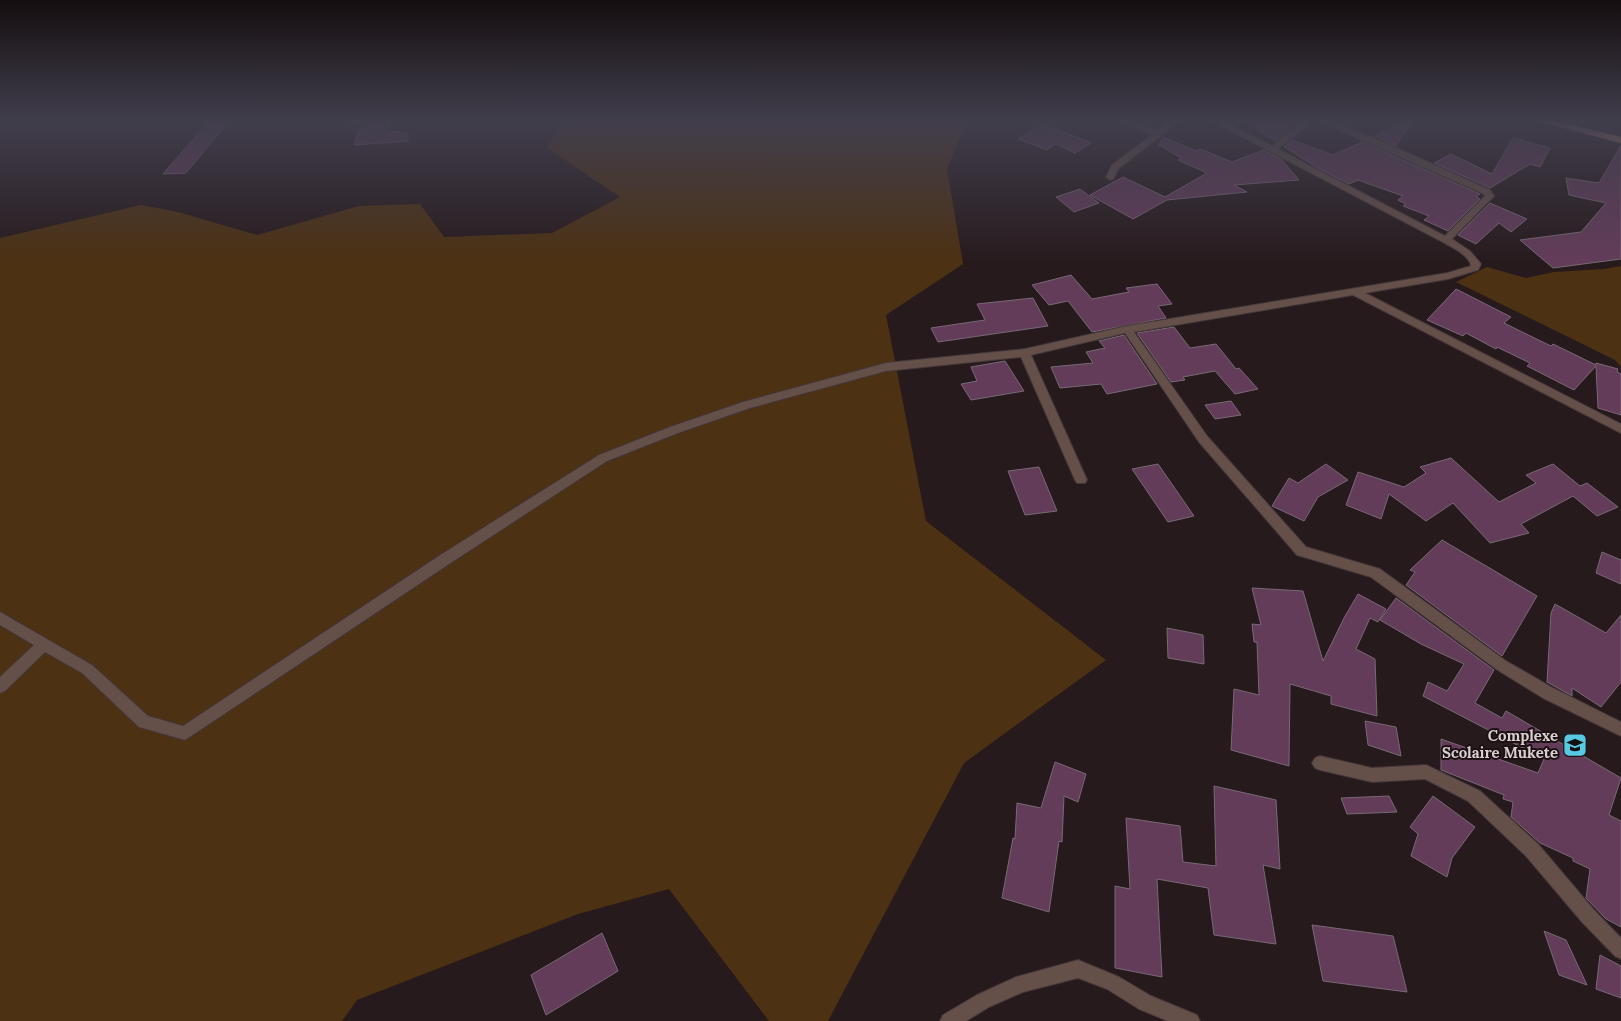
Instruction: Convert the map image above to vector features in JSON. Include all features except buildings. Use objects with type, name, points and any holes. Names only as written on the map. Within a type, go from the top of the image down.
[{"type":"street","points":[[1110,177],[1115,168]]},
{"type":"street","points":[[0,618],[87,669],[144,722],[185,733],[446,558],[603,458],[674,430],[747,405],[886,367],[1025,353],[1127,330],[1448,276],[1475,268],[1474,259],[1446,240],[1309,168]]},
{"type":"street","points":[[1433,168],[1487,192],[1490,196],[1446,240]]},
{"type":"street","points":[[1353,291],[1621,429]]},
{"type":"street","points":[[1127,330],[1203,439],[1302,550],[1375,573],[1501,664],[1548,693],[1621,728]]},
{"type":"street","points":[[1025,353],[1081,480]]},
{"type":"street","points":[[0,686],[44,644]]},
{"type":"street","points":[[1320,763],[1372,775],[1426,772],[1474,796],[1532,850],[1588,916],[1621,950]]},
{"type":"street","points":[[949,1021],[983,1001],[1022,983],[1078,969],[1114,984],[1144,1003],[1191,1021]]},
{"type":"shaded area","points":[[576,168],[948,168],[963,264],[886,315],[926,521],[1106,660],[964,763],[828,1021],[769,1021],[669,889],[578,914],[357,1000],[342,1021],[0,1021],[0,238],[141,205],[178,212],[257,235],[359,206],[420,204],[444,237],[552,233],[620,197]]},
{"type":"shaded area","points":[[1621,266],[1621,367],[1615,360],[1456,282],[1487,267],[1526,278],[1554,272]]},
{"type":"place","name":"Complexe Scolaire Mukete","points":[[1575,745]]}]
